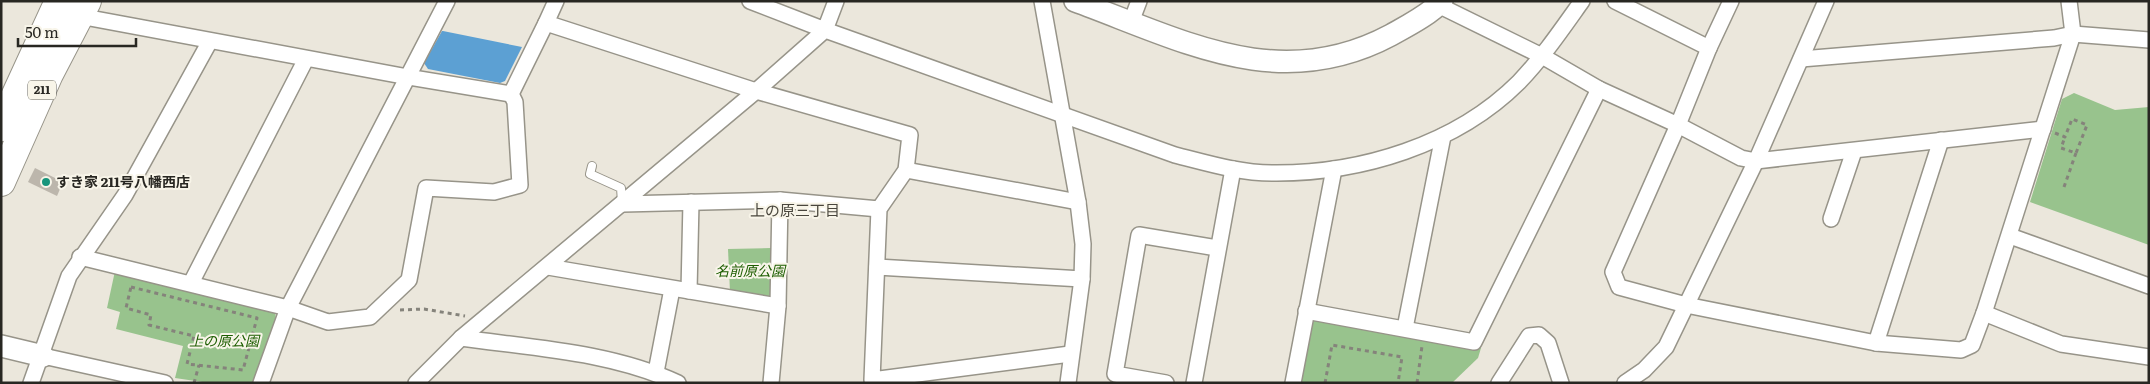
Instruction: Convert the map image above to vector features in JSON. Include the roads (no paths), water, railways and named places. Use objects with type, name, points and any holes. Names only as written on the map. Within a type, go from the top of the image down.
[{"type":"highway","name":"211","points":[[1,127],[75,6]]},
{"type":"highway","name":"211","points":[[1,182],[49,74],[75,6]]},
{"type":"street","points":[[261,383],[288,308],[447,1]]},
{"type":"street","points":[[511,94],[556,1]]},
{"type":"street","points":[[750,1],[1062,116],[1175,155],[1233,170],[1272,173],[1334,169],[1389,156],[1443,136],[1487,109],[1517,83],[1542,56],[1582,1]]},
{"type":"street","points":[[416,383],[462,338],[623,204],[825,30],[836,1]]},
{"type":"street","points":[[1042,1],[1078,202],[1083,244],[1082,279],[1070,354],[1068,383]]},
{"type":"street","points":[[1075,1],[1209,51],[1250,60],[1288,63],[1328,58],[1368,47],[1402,29],[1440,3],[1542,56],[1599,89],[1678,125],[1741,158],[1756,161],[2043,129]]},
{"type":"street","points":[[1131,22],[1139,1]]},
{"type":"street","points":[[1615,1],[1709,48]]},
{"type":"street","points":[[1731,1],[1709,48],[1678,125],[1614,272],[1620,287],[1686,305],[1876,343],[1961,350],[1972,345],[1984,313],[2073,34],[2069,1]]},
{"type":"street","points":[[1625,383],[1644,370],[1666,347],[1756,161],[1826,1]]},
{"type":"street","points":[[75,6],[210,41],[511,94]]},
{"type":"street","points":[[546,23],[756,91],[910,135],[906,170],[880,209],[872,380],[1070,354]]},
{"type":"street","points":[[1801,59],[2054,38],[2073,34],[2149,40]]},
{"type":"street","points":[[32,383],[43,356],[69,276],[80,257],[125,195],[210,41]]},
{"type":"street","points":[[191,283],[306,59]]},
{"type":"street","points":[[1306,311],[1474,342],[1599,89]]},
{"type":"street","points":[[80,257],[288,308],[328,322],[370,317],[409,280],[426,188],[494,192],[520,185],[515,102],[511,94]]},
{"type":"street","points":[[1405,328],[1443,136]]},
{"type":"street","points":[[1876,343],[1942,140]]},
{"type":"street","points":[[1831,219],[1854,150]]},
{"type":"street","points":[[1293,383],[1334,169]]},
{"type":"street","points":[[906,170],[1078,202]]},
{"type":"street","points":[[1194,383],[1217,248],[1233,170]]},
{"type":"street","points":[[623,204],[780,200],[880,209]]},
{"type":"street","points":[[772,383],[778,306],[780,200]]},
{"type":"street","points":[[689,291],[691,202]]},
{"type":"street","points":[[1166,383],[1115,374],[1139,235],[1217,248]]},
{"type":"street","points":[[2010,236],[2149,286]]},
{"type":"street","points":[[548,267],[778,306]]},
{"type":"street","points":[[877,267],[1082,279]]},
{"type":"street","points":[[656,372],[672,289]]},
{"type":"street","points":[[1984,313],[2061,344],[2149,357]]},
{"type":"street","points":[[1499,383],[1529,336],[1539,335],[1548,343],[1561,383]]},
{"type":"street","points":[[462,338],[594,356],[656,372],[678,383]]},
{"type":"street","points":[[1,346],[164,383]]},
{"type":"lane","points":[[592,166],[590,174],[621,188],[623,204]]},
{"type":"water","points":[[442,31],[522,47],[505,81],[500,83],[428,69],[424,63]]},
{"type":"place","name":"すき家 211号八幡西店","points":[[46,182]]},
{"type":"district","name":"上の原三丁目","points":[[795,211]]},
{"type":"park label","name":"名前原公園","points":[[750,271]]},
{"type":"park label","name":"上の原公園","points":[[224,341]]}]
